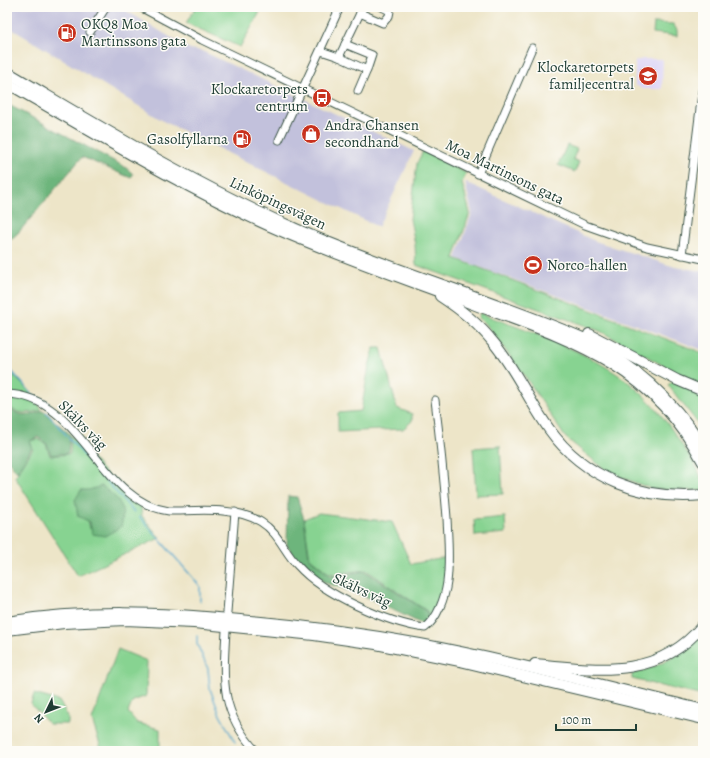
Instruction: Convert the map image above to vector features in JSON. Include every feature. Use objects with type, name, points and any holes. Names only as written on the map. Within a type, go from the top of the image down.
[{"type":"highway","name":"Linköpingsvägen","points":[[7,74],[141,159],[238,211],[316,246],[427,287]]},
{"type":"highway","name":"Linköpingsvägen","points":[[7,74],[154,157],[262,214],[329,243],[552,325]]},
{"type":"highway","points":[[427,287],[579,345],[616,365],[649,386],[685,433],[703,462]]},
{"type":"highway","points":[[427,287],[460,310],[493,341],[508,362],[549,429],[584,465],[610,480],[639,491],[674,496],[699,496]]},
{"type":"highway","points":[[552,325],[583,338],[620,359],[649,386],[676,408],[703,446]]},
{"type":"highway","points":[[552,325],[588,334],[677,380],[703,391]]},
{"type":"highway","points":[[7,622],[63,615],[125,612],[194,615],[287,624],[368,635],[499,660],[703,710]]},
{"type":"highway","points":[[7,630],[64,623],[125,620],[194,623],[314,635],[376,644],[460,661],[703,719]]},
{"type":"highway","points":[[499,660],[592,669],[636,667],[659,660],[671,654],[689,640],[703,625]]},
{"type":"street","points":[[90,32],[106,7]]},
{"type":"street","name":"Moa Martinsons gata","points":[[140,7],[202,40],[585,225],[621,238],[682,255],[703,259]]},
{"type":"street","points":[[279,140],[340,7]]},
{"type":"street","points":[[338,57],[362,10],[383,23],[389,16],[390,11],[382,7]]},
{"type":"street","points":[[345,44],[372,55],[358,91]]},
{"type":"street","points":[[478,174],[532,48]]},
{"type":"street","points":[[321,51],[367,70]]},
{"type":"street","points":[[682,255],[703,84]]},
{"type":"street","name":"Skälvs väg","points":[[7,394],[18,394],[29,397],[52,410],[64,420],[123,487],[140,502],[159,510],[235,512],[261,521],[276,534],[298,567],[326,590],[363,608],[411,626],[425,628],[432,623],[442,600],[447,584],[449,555],[444,476],[435,400]]},
{"type":"street","points":[[227,612],[235,512]]},
{"type":"street","points":[[226,631],[223,677],[228,702],[235,721],[246,740],[256,751]]},
{"type":"shaded area","points":[[7,7],[120,7],[190,49],[202,51],[414,151],[378,227],[165,122],[7,26]]},
{"type":"shaded area","name":"Klockaretorpets familjecentral","points":[[643,59],[662,59],[662,89],[643,89],[635,85],[635,61]]},
{"type":"shaded area","points":[[465,182],[595,241],[675,267],[703,271],[703,350],[456,258],[472,213]]},
{"type":"green space","points":[[196,7],[260,7],[259,14],[240,47],[186,23]]},
{"type":"green space","points":[[654,23],[673,24],[677,30],[677,36],[653,33]]},
{"type":"green space","points":[[7,104],[125,167],[133,174],[131,178],[82,157],[19,232],[9,241],[7,240]]},
{"type":"green space","points":[[567,145],[577,149],[573,159],[579,162],[575,172],[558,165]]},
{"type":"green space","points":[[423,151],[466,173],[462,183],[470,213],[454,258],[703,353],[703,385],[690,380],[600,331],[416,265],[415,244],[410,219],[417,163]]},
{"type":"green space","points":[[480,313],[566,346],[607,368],[626,381],[649,401],[673,432],[699,472],[703,484],[703,491],[652,489],[608,472],[565,437],[527,379],[486,324],[478,318]]},
{"type":"green space","points":[[374,348],[381,348],[397,408],[412,414],[412,421],[403,429],[338,432],[338,413],[361,411],[369,366]]},
{"type":"green space","points":[[7,369],[32,394],[42,410],[29,413],[13,410],[9,405],[7,398]]},
{"type":"green space","points":[[673,381],[703,396],[703,430],[668,385]]},
{"type":"green space","points":[[7,406],[11,410],[20,414],[33,414],[43,411],[70,434],[68,453],[51,455],[47,444],[38,437],[30,441],[32,448],[17,472],[7,459]]},
{"type":"green space","points":[[71,435],[121,490],[141,506],[142,516],[160,538],[78,576],[15,477],[33,449],[30,441],[38,439],[46,444],[50,456],[70,454]],"holes":[[[81,490],[89,491],[90,529]]]},
{"type":"green space","points":[[500,446],[503,494],[476,495],[473,448]]},
{"type":"green space","points":[[102,486],[117,499],[123,513],[121,527],[105,536],[92,534],[90,522],[78,516],[75,500],[81,490],[89,490]]},
{"type":"green space","points":[[288,496],[297,497],[304,519],[309,558],[331,576],[365,571],[426,611],[430,621],[422,624],[364,596],[326,583],[304,569],[287,545]]},
{"type":"green space","points":[[319,513],[392,522],[411,564],[445,558],[445,583],[430,620],[427,611],[366,570],[330,574],[310,558],[304,519]]},
{"type":"green space","points":[[505,517],[506,533],[475,536],[474,520]]},
{"type":"green space","points":[[703,633],[703,696],[632,679],[632,674],[653,667],[679,654]]},
{"type":"green space","points":[[118,649],[147,661],[146,696],[133,701],[128,712],[137,723],[160,729],[160,751],[102,751],[92,720]]},
{"type":"green space","points":[[34,694],[59,701],[68,717],[68,724],[49,724],[31,704]]},
{"type":"waterway","points":[[7,366],[33,395],[48,403]]},
{"type":"waterway","points":[[46,412],[134,512]]},
{"type":"waterway","points":[[140,517],[200,586],[200,601]]},
{"type":"waterway","points":[[197,636],[197,644],[208,669],[210,689],[220,715],[235,742]]},
{"type":"place","name":"OKQ8 Moa Martinssons gata","points":[[67,33]]},
{"type":"place","name":"Klockaretorpets familjecentral","points":[[648,76]]},
{"type":"place","name":"Klockaretorpets centrum","points":[[322,98]]},
{"type":"place","name":"Andra Chansen secondhand","points":[[311,134]]},
{"type":"place","name":"Gasolfyllarna","points":[[242,139]]},
{"type":"place","name":"Norco-hallen","points":[[533,265]]}]
